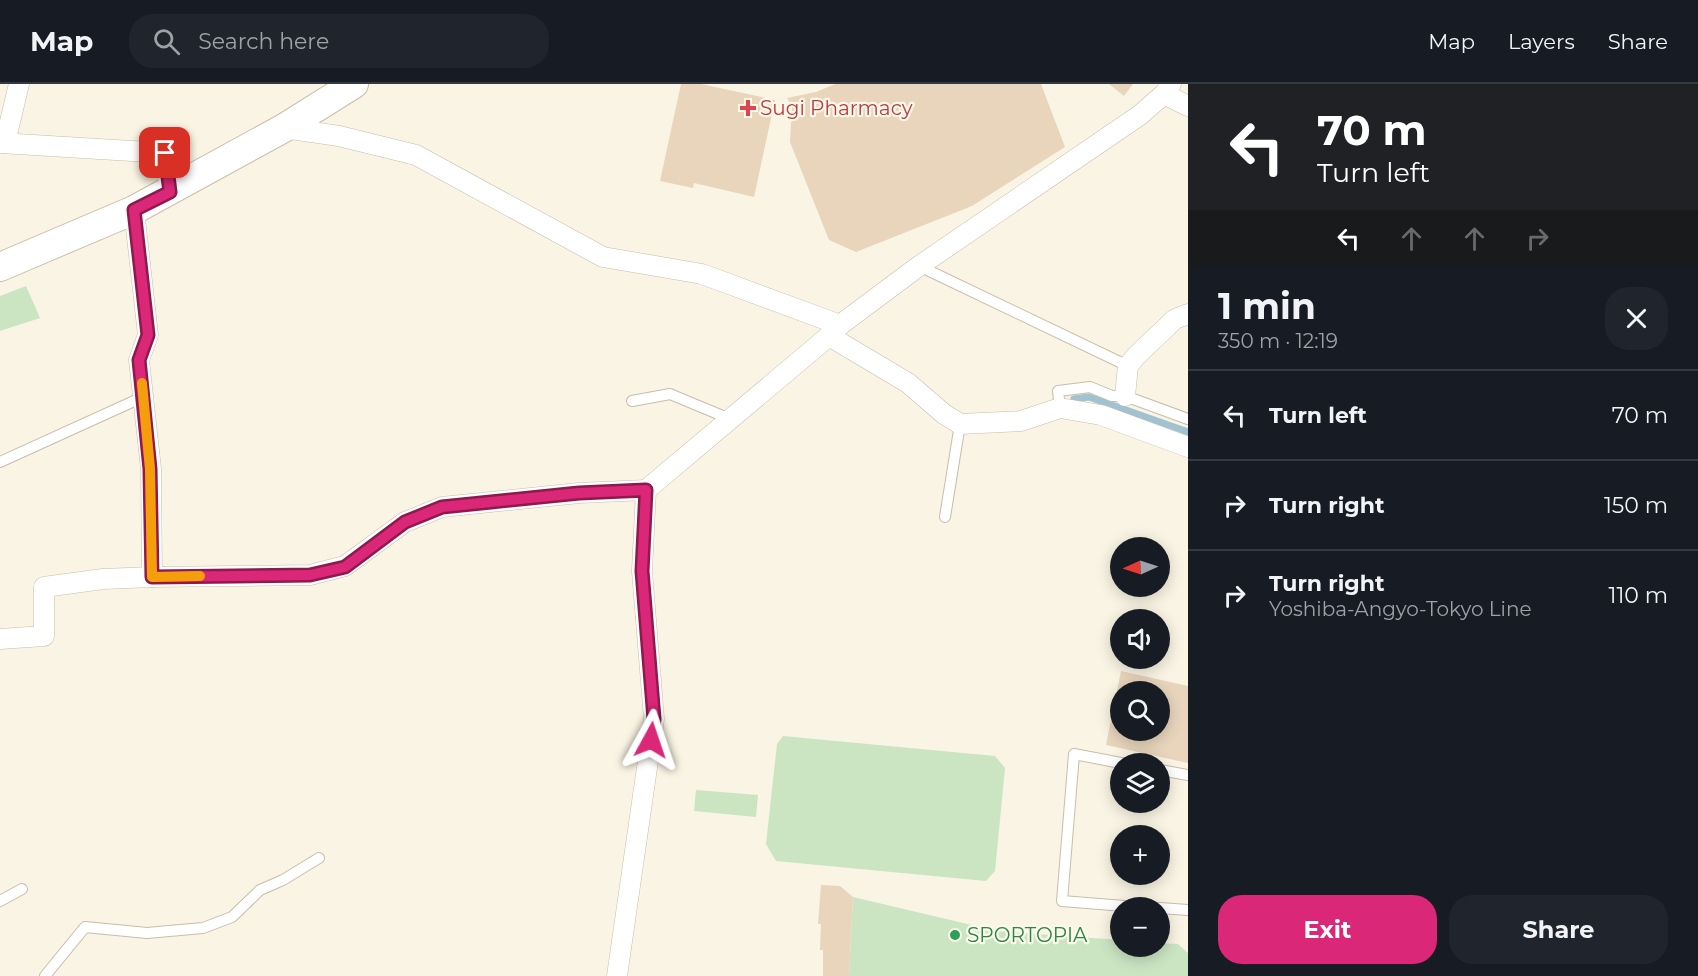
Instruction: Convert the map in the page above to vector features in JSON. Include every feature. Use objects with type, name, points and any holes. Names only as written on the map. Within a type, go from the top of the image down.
[{"type":"main road","points":[[0,267],[134,210],[170,192],[284,128],[354,84]]},
{"type":"street","points":[[19,84],[2,143],[165,153],[170,192]]},
{"type":"street","points":[[0,639],[44,636],[44,587],[103,579],[310,575],[345,567],[405,522],[442,507],[579,493],[646,490],[835,330],[919,266],[1140,115],[1167,89],[1188,106]]},
{"type":"street","points":[[284,128],[339,136],[416,154],[603,257],[702,274],[835,330],[960,424],[1022,421],[1060,408],[1101,415],[1188,447]]},
{"type":"street","points":[[134,210],[148,335],[139,360],[150,469],[152,577]]},
{"type":"street","points":[[1125,396],[1128,366],[1175,319],[1188,314]]},
{"type":"street","points":[[617,976],[654,719],[642,571],[646,490]]},
{"type":"lane","points":[[919,266],[1128,366]]},
{"type":"lane","points":[[1060,408],[1058,392],[1090,387],[1112,396],[1125,396],[1188,419]]},
{"type":"lane","points":[[632,400],[670,394],[730,419]]},
{"type":"lane","points":[[0,462],[143,397]]},
{"type":"lane","points":[[945,517],[960,424]]},
{"type":"lane","points":[[1110,761],[1074,754],[1062,901],[1110,905]]},
{"type":"lane","points":[[1170,772],[1188,775]]},
{"type":"lane","points":[[45,976],[85,927],[147,933],[203,928],[232,917],[260,890],[283,880],[320,858]]},
{"type":"lane","points":[[0,901],[22,889]]},
{"type":"lane","points":[[1170,909],[1188,910]]},
{"type":"green space","points":[[26,286],[40,318],[0,331],[0,296]]},
{"type":"green space","points":[[783,736],[995,756],[1005,768],[995,871],[986,881],[776,861],[766,844],[777,744]]},
{"type":"green space","points":[[696,790],[758,795],[756,817],[694,811]]},
{"type":"green space","name":"SPORTOPIA","points":[[853,897],[997,931],[1110,939],[1110,957],[1170,957],[1170,944],[1178,944],[1188,953],[1188,976],[849,976]]},
{"type":"building","points":[[681,84],[701,84],[775,100],[754,197],[694,183],[693,188],[660,181]]},
{"type":"building","points":[[835,84],[1041,84],[1065,147],[972,206],[856,252],[829,240],[790,142],[792,107],[787,98],[816,92]]},
{"type":"building","points":[[1109,84],[1133,84],[1124,96]]},
{"type":"building","points":[[1121,671],[1166,681],[1119,681]]},
{"type":"building","points":[[1170,682],[1188,686],[1188,763],[1170,759],[1170,753],[1142,753],[1106,745],[1110,725],[1110,741],[1170,741]]},
{"type":"building","points":[[821,885],[840,886],[853,897],[849,976],[823,976],[823,950],[820,950],[821,924],[818,924]]},
{"type":"waterway","points":[[1074,399],[1089,397],[1188,432]]},
{"type":"slow traffic","points":[[142,383],[150,469],[152,577],[200,576]]},
{"type":"place","name":"Sugi Pharmacy","points":[[748,108]]},
{"type":"place","name":"SPORTOPIA","points":[[955,935]]},
{"type":"route","points":[[165,153],[170,192],[134,210],[148,335],[139,360],[150,469],[152,577],[310,575],[345,567],[405,522],[442,507],[579,493],[646,490],[642,571],[654,719],[651,740]]}]
